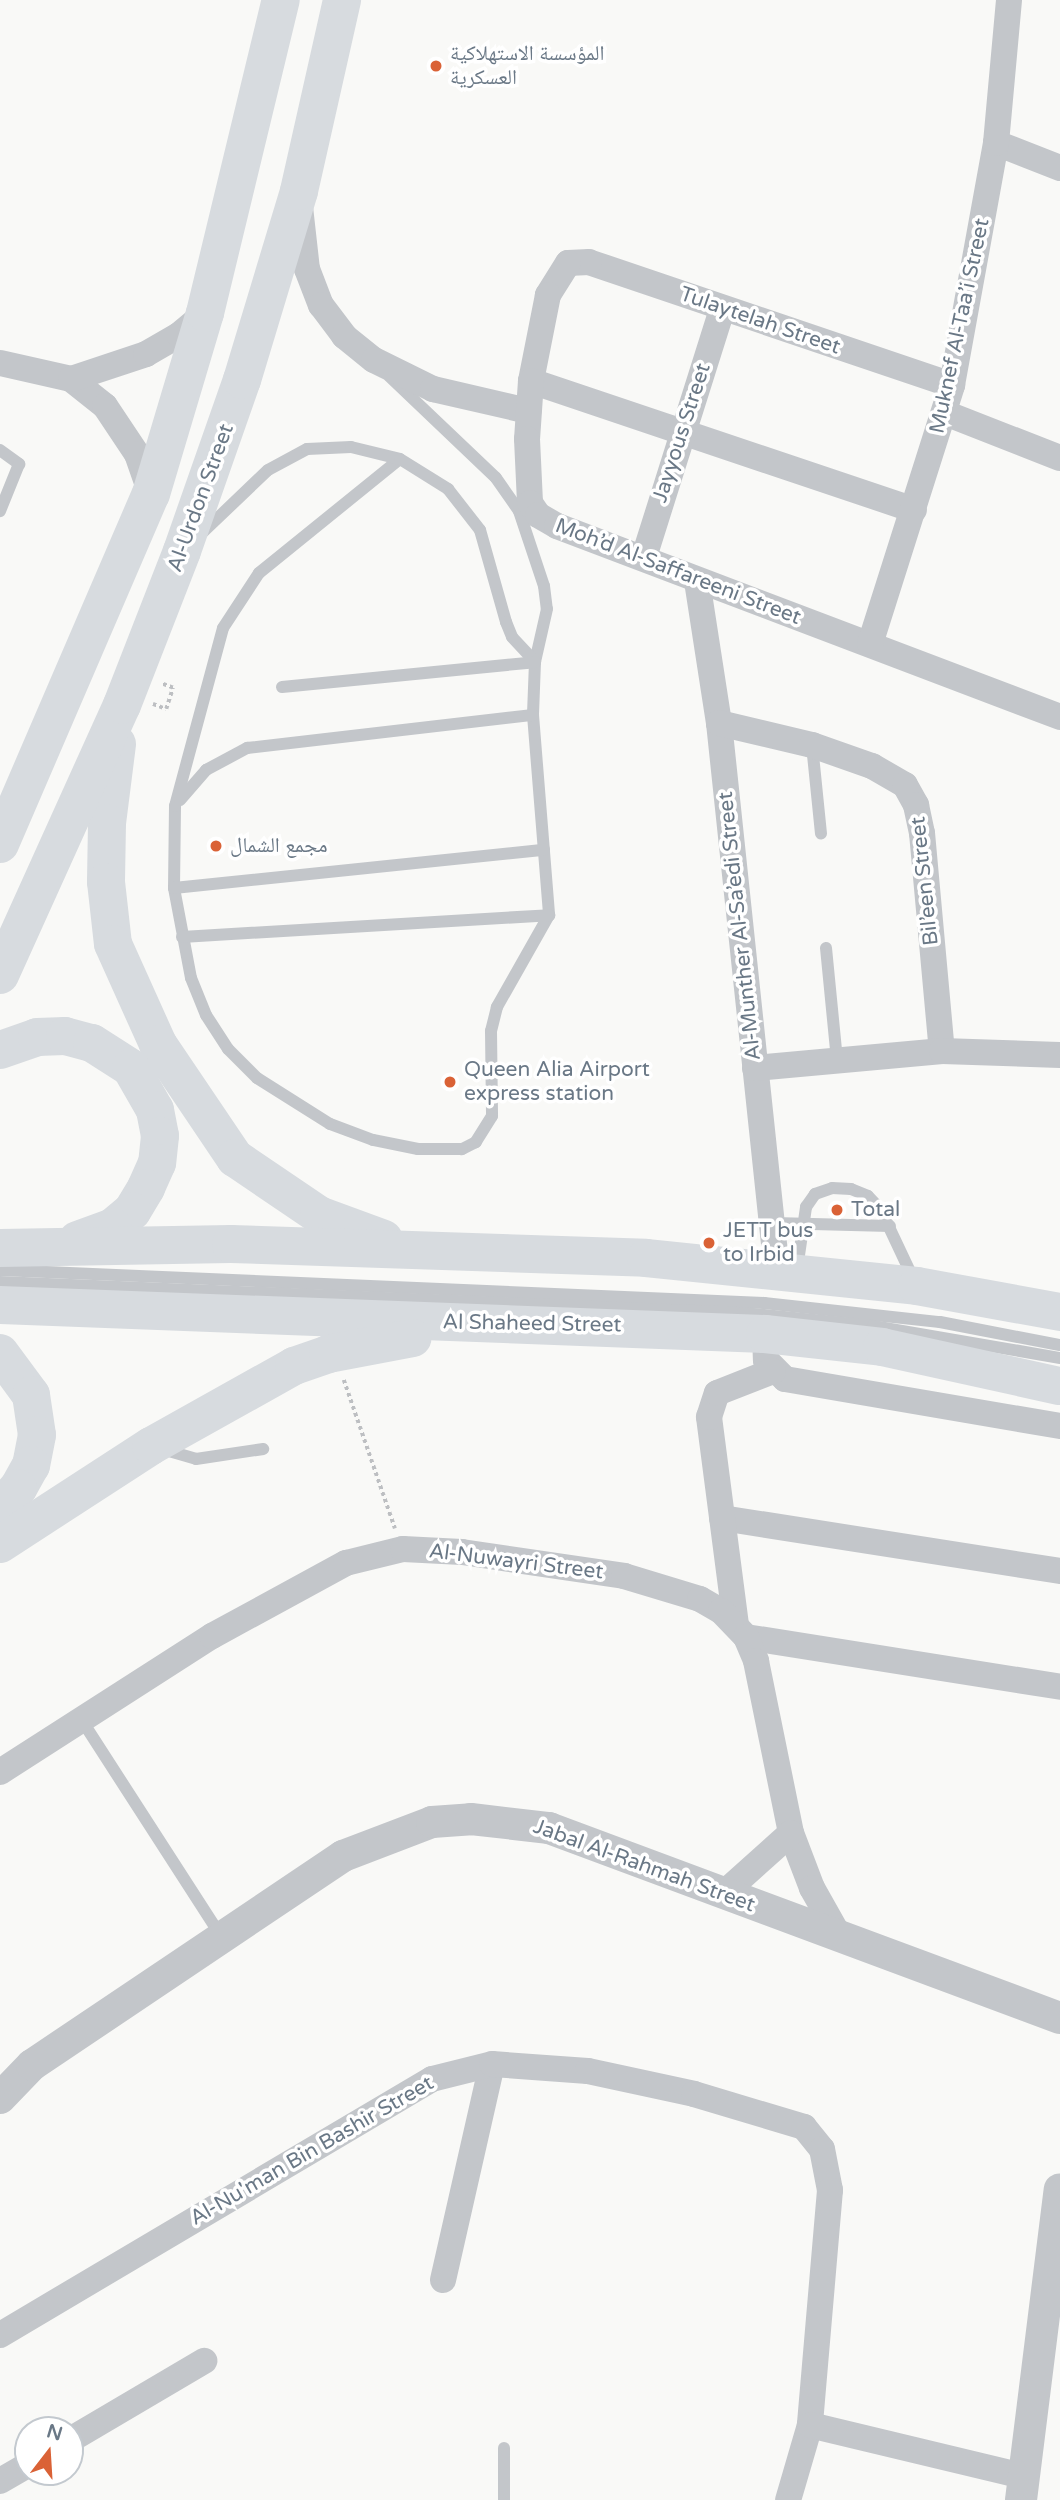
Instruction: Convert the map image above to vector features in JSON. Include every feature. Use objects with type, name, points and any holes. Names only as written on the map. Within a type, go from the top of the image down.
[{"type":"highway","points":[[0,844],[151,494],[205,313],[281,0]]},
{"type":"highway","name":"Al-Urdon Street","points":[[0,975],[122,705],[182,551],[242,380],[299,191],[342,0]]},
{"type":"highway","points":[[122,705],[107,823],[106,882],[113,944],[173,1068],[235,1158],[287,1195],[319,1215],[365,1234],[465,1253]]},
{"type":"highway","points":[[0,1051],[37,1037],[65,1036],[92,1042],[131,1068],[155,1110],[160,1136],[157,1163],[146,1188],[132,1211],[113,1227],[2,1262]]},
{"type":"highway","points":[[2,1262],[231,1244],[646,1258],[917,1286],[1060,1312]]},
{"type":"highway","name":"Al Shaheed Street","points":[[0,1306],[479,1325],[581,1324],[765,1334],[905,1351],[1060,1386]]},
{"type":"highway","points":[[0,1544],[151,1446],[312,1359],[479,1325]]},
{"type":"highway","points":[[0,1353],[31,1395],[37,1435],[31,1465],[18,1488],[0,1507]]},
{"type":"street","name":"Muknef Al-Taa’i Street","points":[[870,644],[952,386],[996,143],[1009,0]]},
{"type":"street","points":[[996,143],[1060,169]]},
{"type":"street","points":[[299,191],[307,269],[321,305],[344,336],[374,360],[464,399],[528,411]]},
{"type":"street","name":"Tulaytelah Street","points":[[568,262],[589,262],[952,386]]},
{"type":"street","name":"Moh’d Al-Saffareeni Street","points":[[568,262],[548,295],[531,381],[528,411],[529,493],[534,509],[544,520],[644,557],[697,581],[1060,717]]},
{"type":"street","name":"Jayyous Street","points":[[644,557],[722,309]]},
{"type":"street","points":[[71,379],[146,354],[179,335],[205,313]]},
{"type":"street","points":[[0,363],[71,379],[105,406],[124,430],[151,494]]},
{"type":"street","points":[[531,381],[914,510]]},
{"type":"street","points":[[945,413],[1060,458]]},
{"type":"street","name":"Al-Munther Al-Sa’edi Street","points":[[697,581],[719,723],[774,1223],[787,1273]]},
{"type":"street","name":"Bil’een Street","points":[[719,723],[812,745],[894,777],[905,785],[916,805],[942,1051]]},
{"type":"street","points":[[0,803],[44,745]]},
{"type":"street","points":[[755,1068],[942,1051],[1060,1055]]},
{"type":"street","points":[[765,1334],[763,1347],[773,1370],[798,1382],[1060,1426]]},
{"type":"street","points":[[773,1370],[751,1383],[727,1388],[711,1405],[722,1518],[741,1631],[756,1661],[791,1833],[812,1888],[839,1936]]},
{"type":"street","points":[[722,1518],[1060,1571]]},
{"type":"street","name":"Al-Nuwayri Street","points":[[0,1772],[81,1719],[307,1582],[346,1563],[403,1549],[463,1552],[624,1576],[700,1599],[741,1631]]},
{"type":"street","points":[[741,1631],[1060,1688]]},
{"type":"street","name":"Jabal Al-Rahmah Street","points":[[0,2098],[32,2065],[343,1856],[400,1832],[458,1820],[509,1820],[549,1828],[723,1895],[1060,2018]]},
{"type":"street","points":[[723,1895],[791,1833]]},
{"type":"street","points":[[443,2280],[492,2064]]},
{"type":"street","name":"Al-Nu'man Bin Bashir Street","points":[[0,2335],[432,2079],[492,2064],[588,2071],[694,2094],[811,2131],[828,2163],[830,2190],[810,2425],[788,2500]]},
{"type":"street","points":[[810,2425],[1022,2488],[1060,2189]]},
{"type":"street","points":[[84,2432],[204,2361]]},
{"type":"lane","points":[[374,360],[496,478],[519,511],[544,586],[547,609],[535,662],[533,715],[549,915],[543,932],[506,985],[497,1007],[491,1031],[492,1116],[476,1142],[462,1149],[418,1149],[373,1140],[330,1124],[257,1078],[228,1049],[206,1015],[182,937],[174,888],[175,806],[212,658],[239,599],[283,551],[400,459]]},
{"type":"lane","points":[[182,551],[286,457],[329,446],[400,459],[448,489],[480,530],[512,637],[535,662]]},
{"type":"lane","points":[[0,450],[19,464],[0,510]]},
{"type":"lane","points":[[282,687],[535,662]]},
{"type":"lane","points":[[175,806],[206,770],[247,748],[533,715]]},
{"type":"lane","points":[[812,745],[821,834]]},
{"type":"lane","points":[[174,888],[544,850]]},
{"type":"lane","points":[[182,937],[549,915]]},
{"type":"lane","points":[[826,948],[837,1061]]},
{"type":"lane","points":[[787,1273],[800,1224],[815,1194],[832,1188],[868,1196],[890,1226],[917,1286]]},
{"type":"lane","points":[[774,1223],[890,1226]]},
{"type":"lane","points":[[2,1262],[764,1303],[940,1322],[1060,1345]]},
{"type":"lane","points":[[2,1262],[743,1314],[886,1328],[1060,1358]]},
{"type":"lane","points":[[151,1446],[196,1459],[263,1449]]},
{"type":"lane","points":[[81,1719],[222,1937]]},
{"type":"lane","points":[[504,2448],[504,2500]]},
{"type":"path","points":[[166,709],[173,688]]},
{"type":"path","points":[[341,1372],[403,1549]]},
{"type":"place","name":"المؤسسة الاستهلاكية العسكرية","points":[[436,66]]},
{"type":"place","name":"مجمع الشمال","points":[[216,846]]},
{"type":"place","name":"Queen Alia Airport express station","points":[[450,1082]]},
{"type":"place","name":"Total","points":[[837,1210]]},
{"type":"place","name":"JETT bus to Irbid","points":[[709,1243]]}]
